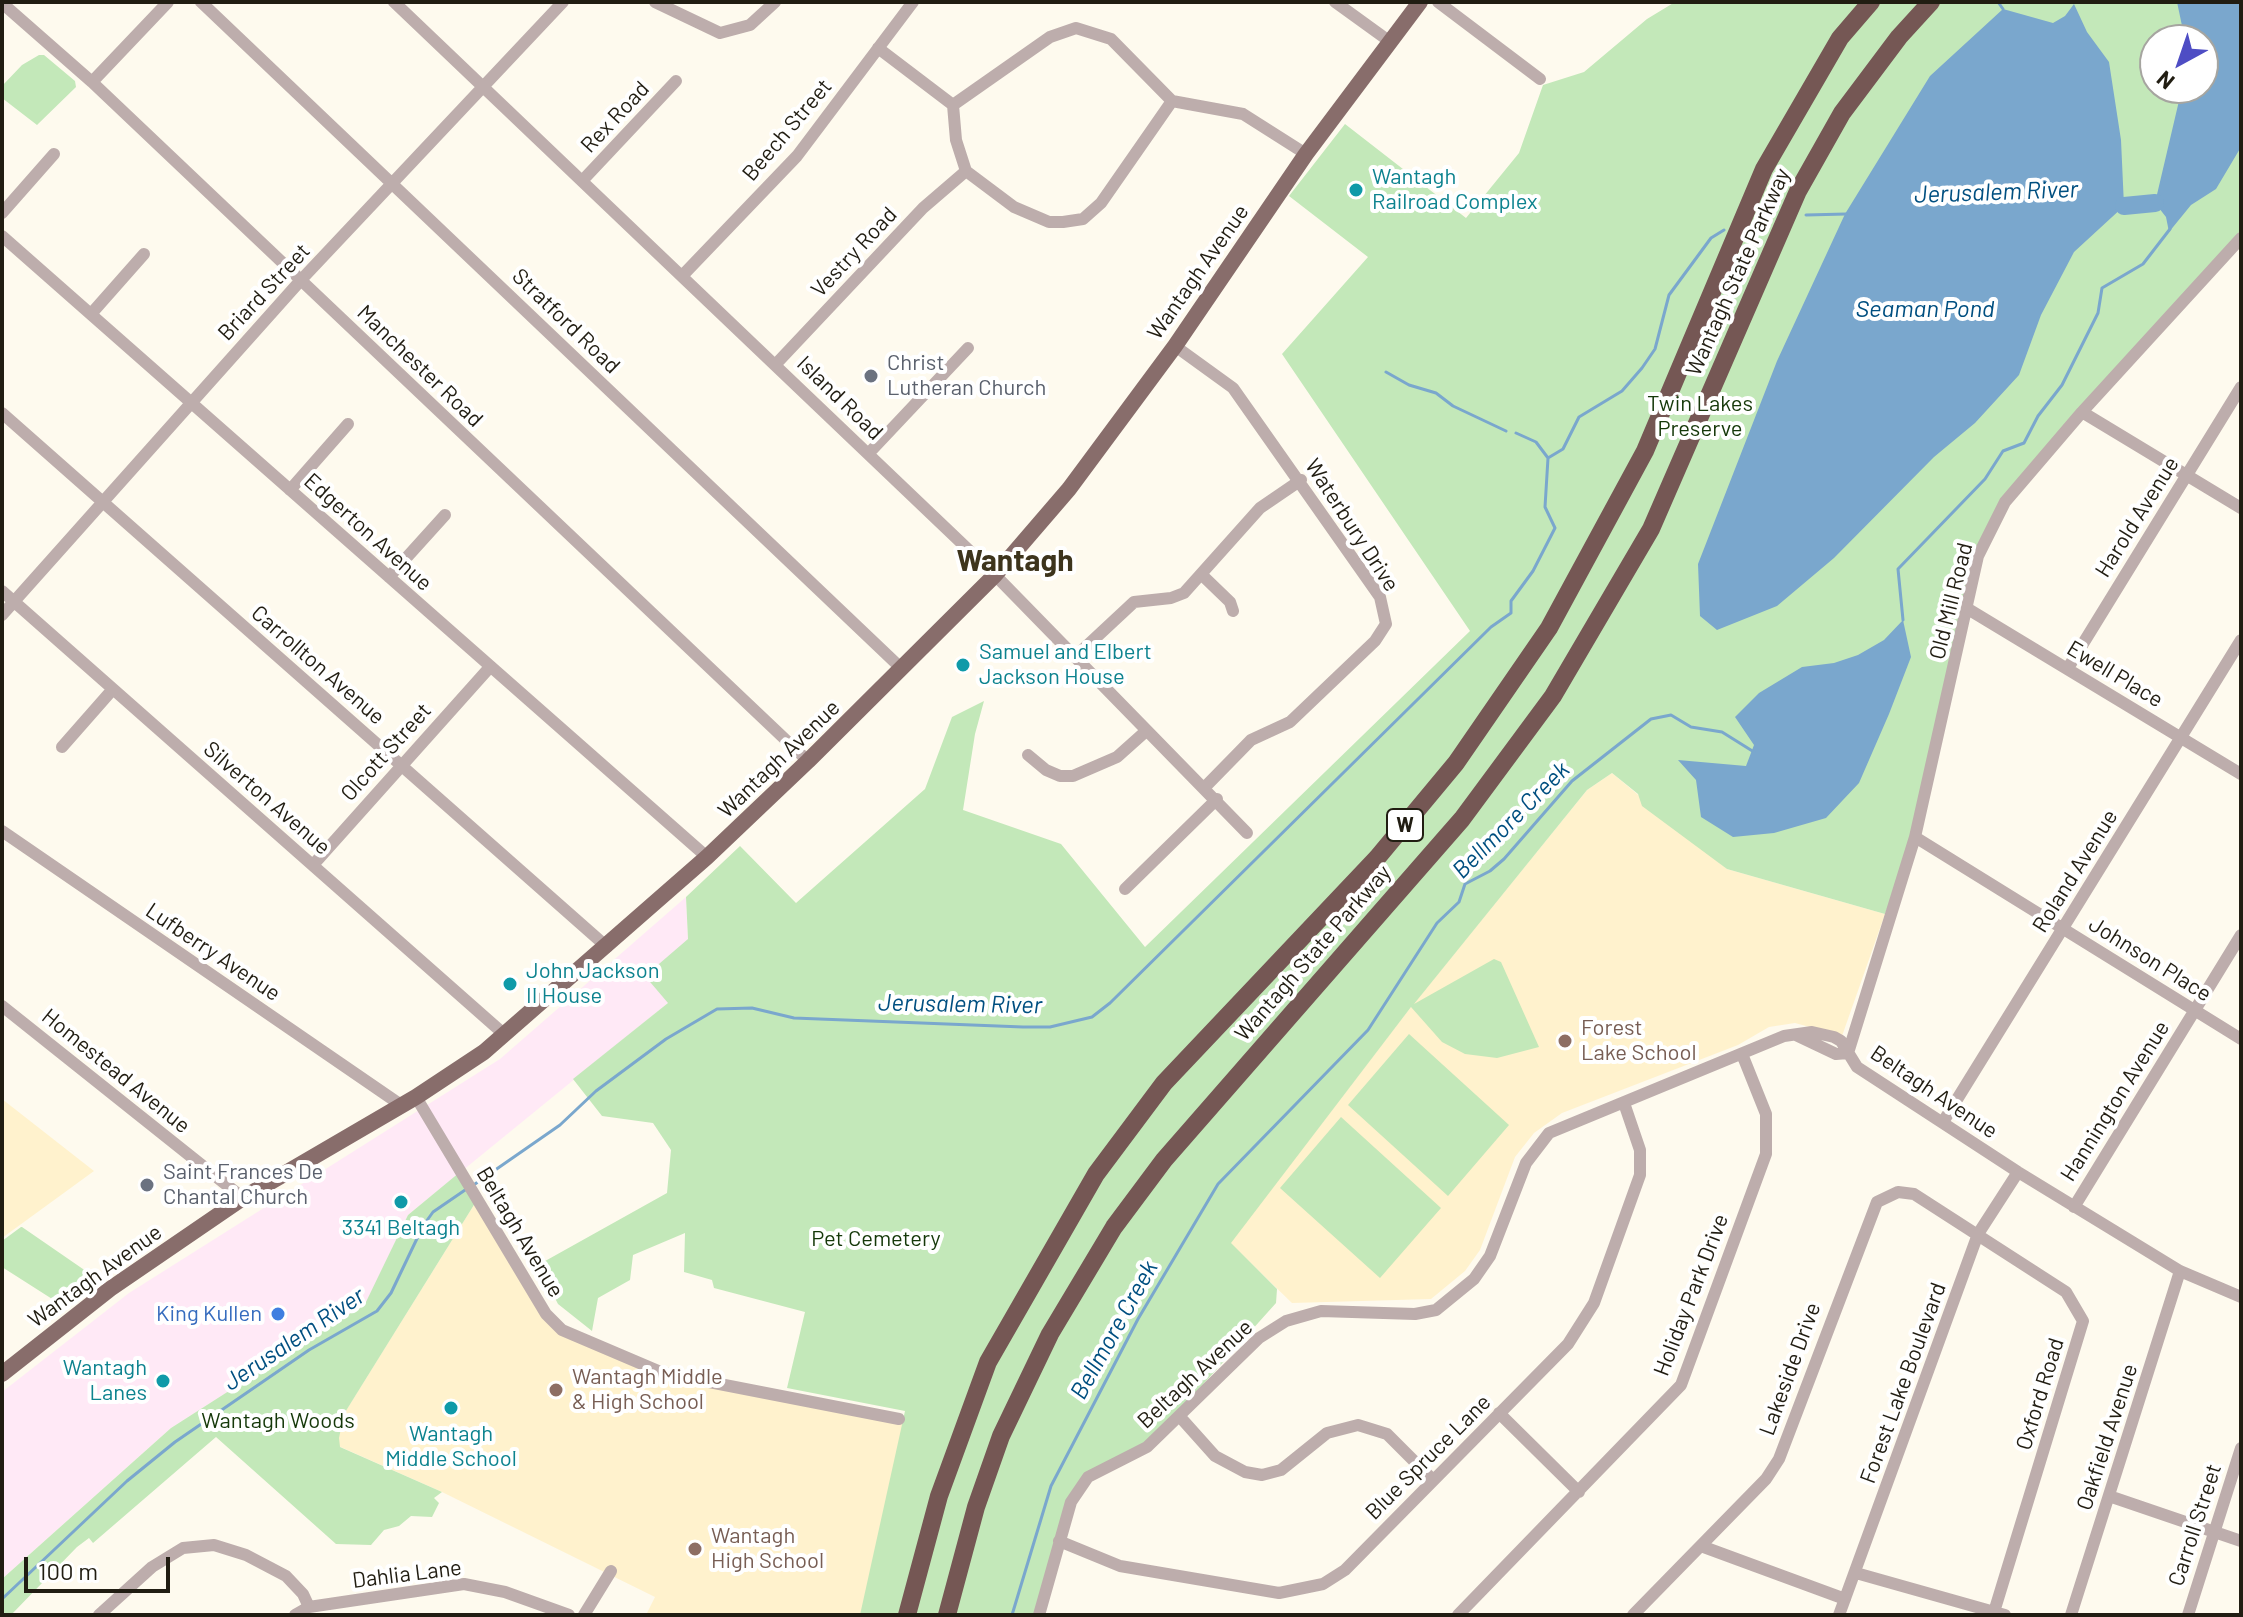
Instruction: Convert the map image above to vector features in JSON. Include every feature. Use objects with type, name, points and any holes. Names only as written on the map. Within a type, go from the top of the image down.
[{"type":"highway","name":"Wantagh State Parkway","points":[[907,1615],[939,1496],[988,1362],[1073,1212],[1096,1174],[1164,1083],[1377,858],[1456,763],[1549,628],[1645,451],[1764,169],[1840,38],[1871,2]]},
{"type":"highway","name":"Wantagh State Parkway","points":[[947,1615],[976,1507],[1001,1436],[1050,1334],[1114,1227],[1164,1160],[1462,819],[1553,696],[1651,529],[1798,191],[1842,113],[1899,37],[1931,2]]},
{"type":"main road","name":"Wantagh Avenue","points":[[2,1374],[103,1294],[243,1198],[409,1101],[505,1035],[707,857],[808,761],[995,575],[1069,489],[1175,346],[1306,154],[1420,2]]},
{"type":"street","points":[[92,82],[168,2]]},
{"type":"street","name":"Stratford Road","points":[[201,2],[902,669]]},
{"type":"street","name":"Island Road","points":[[394,2],[995,575],[1247,833]]},
{"type":"street","name":"Briard Street","points":[[2,615],[301,280],[563,2]]},
{"type":"street","points":[[655,2],[720,33],[750,25],[775,2]]},
{"type":"street","name":"Beech Street","points":[[682,276],[797,156],[913,2]]},
{"type":"street","points":[[1335,2],[1389,41]]},
{"type":"street","points":[[1438,2],[1540,79]]},
{"type":"street","name":"Manchester Road","points":[[2,3],[92,82],[808,761]]},
{"type":"street","points":[[953,105],[1050,37],[1076,28],[1111,39],[1172,101],[1243,114],[1306,154]]},
{"type":"street","points":[[878,48],[953,105],[956,140],[966,171],[1014,207],[1049,222],[1083,219],[1101,203],[1172,101]]},
{"type":"street","name":"Rex Road","points":[[582,181],[676,81]]},
{"type":"street","points":[[2,213],[54,154]]},
{"type":"street","name":"Vestry Road","points":[[776,364],[923,208],[966,171]]},
{"type":"street","name":"Edgerton Avenue","points":[[2,236],[707,857]]},
{"type":"street","name":"Old Mill Road","points":[[1848,1053],[1915,837],[1978,556],[2005,502],[2082,412],[2241,238]]},
{"type":"street","points":[[91,314],[144,254]]},
{"type":"street","name":"Waterbury Drive","points":[[1175,346],[1233,388],[1301,480],[1380,597],[1386,624],[1375,641],[1290,722],[1251,740],[1205,787]]},
{"type":"street","points":[[869,453],[968,348]]},
{"type":"street","name":"Harold Avenue","points":[[2068,668],[2241,387]]},
{"type":"street","points":[[2082,412],[2241,508]]},
{"type":"street","name":"Carrollton Avenue","points":[[2,413],[607,947]]},
{"type":"street","points":[[290,490],[348,424]]},
{"type":"street","points":[[1075,657],[1126,606],[1143,599],[1178,597],[1202,575],[1260,508],[1301,480]]},
{"type":"street","points":[[389,577],[445,515]]},
{"type":"street","points":[[1202,575],[1230,602],[1233,611]]},
{"type":"street","name":"Silverton Avenue","points":[[2,591],[505,1035]]},
{"type":"street","name":"Ewell Place","points":[[1968,609],[2241,774]]},
{"type":"street","name":"Roland Avenue","points":[[1943,1122],[2241,640]]},
{"type":"street","name":"Olcott Street","points":[[313,865],[490,667]]},
{"type":"street","points":[[62,747],[113,689]]},
{"type":"street","points":[[1028,755],[1046,770],[1060,776],[1073,776],[1117,757],[1145,732]]},
{"type":"street","points":[[1125,889],[1217,799]]},
{"type":"street","name":"Lufberry Avenue","points":[[2,831],[409,1101]]},
{"type":"street","name":"Johnson Place","points":[[1915,837],[2241,1039]]},
{"type":"street","name":"Hannington Avenue","points":[[2074,1207],[2241,935]]},
{"type":"street","name":"Homestead Avenue","points":[[2,1006],[243,1198]]},
{"type":"street","name":"Beltagh Avenue","points":[[1039,1615],[1071,1502],[1088,1477],[1147,1447],[1181,1418],[1259,1338],[1286,1321],[1321,1311],[1415,1314],[1436,1310],[1456,1297],[1490,1256],[1526,1163],[1542,1140],[1567,1123],[1624,1103],[1774,1039],[1812,1032],[1834,1037],[1857,1067],[2018,1172],[2180,1271],[2240,1295]]},
{"type":"street","name":"Holiday Park Drive","points":[[1458,1615],[1681,1385],[1766,1154],[1766,1114],[1742,1054]]},
{"type":"street","name":"Beltagh Avenue","points":[[409,1101],[467,1183],[546,1314],[562,1330],[663,1373],[899,1419]]},
{"type":"street","name":"Blue Spruce Lane","points":[[1059,1541],[1120,1566],[1279,1593],[1304,1591],[1323,1584],[1345,1570],[1568,1344],[1594,1303],[1640,1175],[1640,1150],[1624,1103]]},
{"type":"street","name":"Forest Lake Boulevard","points":[[1839,1615],[1978,1234],[2018,1172]]},
{"type":"street","name":"Lakeside Drive","points":[[1633,1615],[1766,1479],[1779,1459],[1877,1202],[1898,1192],[1914,1194],[1978,1234]]},
{"type":"street","name":"Oxford Road","points":[[1978,1234],[2066,1292],[2083,1321],[1999,1613]]},
{"type":"street","name":"Oakfield Avenue","points":[[2071,1615],[2180,1271]]},
{"type":"street","points":[[1499,1413],[1579,1492]]},
{"type":"street","points":[[1181,1418],[1215,1456],[1245,1472],[1262,1475],[1281,1470],[1327,1433],[1358,1425],[1387,1434],[1433,1480]]},
{"type":"street","name":"Carroll Street","points":[[2188,1615],[2241,1448]]},
{"type":"street","points":[[2109,1496],[2241,1541]]},
{"type":"street","points":[[99,1615],[152,1567],[183,1548],[214,1545],[246,1555],[286,1576],[309,1607]]},
{"type":"street","points":[[1701,1546],[1845,1599]]},
{"type":"street","points":[[584,1615],[611,1571]]},
{"type":"street","points":[[1856,1573],[1999,1613]]},
{"type":"street","name":"Dahlia Lane","points":[[295,1615],[309,1607],[464,1584],[505,1592],[569,1615]]},
{"type":"shaded area","name":"Forest Lake School","points":[[1612,773],[1727,869],[1885,914],[1842,1036],[1795,1023],[1769,1027],[1738,1045],[1562,1113],[1534,1133],[1515,1157],[1480,1250],[1465,1271],[1431,1299],[1292,1303],[1230,1243],[1406,1013],[1587,790]]},
{"type":"shaded area","points":[[686,897],[688,939],[668,1003],[408,1215],[366,1304],[171,1428],[2,1579],[2,1392],[129,1293],[500,1059]]},
{"type":"shaded area","points":[[2,1099],[94,1171],[2,1238]]},
{"type":"shaded area","name":"Wantagh Middle & High School","points":[[477,1200],[562,1329],[658,1371],[904,1419],[861,1615],[646,1615],[655,1597],[442,1492],[327,1441]]},
{"type":"green space","name":"Twin Lakes Preserve","points":[[1675,2],[2241,2],[2241,230],[2068,422],[1981,541],[1902,871],[1885,914],[1727,869],[1642,806],[1638,794],[1612,773],[1587,790],[1414,1004],[1494,959],[1501,962],[1539,1047],[1497,1058],[1465,1054],[1442,1042],[1411,1007],[1231,1243],[1277,1289],[1276,1303],[1147,1447],[1088,1477],[1070,1502],[1039,1615],[860,1615],[905,1411],[787,1388],[805,1312],[714,1288],[712,1280],[684,1272],[685,1233],[633,1255],[630,1280],[598,1298],[592,1331],[558,1304],[538,1265],[667,1193],[671,1150],[653,1123],[602,1116],[573,1079],[668,1003],[645,976],[688,939],[686,897],[740,846],[796,903],[925,789],[952,717],[984,701],[975,734],[963,810],[1061,844],[1145,947],[1470,631],[1282,354],[1368,257],[1289,196],[1345,124],[1466,218],[1519,153],[1543,85],[1584,72],[1647,19]]},
{"type":"green space","points":[[44,55],[75,81],[76,87],[37,125],[2,98],[2,86],[22,65]]},
{"type":"green space","points":[[1409,1034],[1509,1125],[1448,1196],[1348,1105]]},
{"type":"green space","points":[[1341,1117],[1441,1208],[1380,1278],[1280,1188]]},
{"type":"green space","name":"Wantagh Woods","points":[[460,1172],[477,1200],[344,1414],[339,1438],[340,1447],[442,1492],[434,1498],[439,1503],[432,1517],[411,1516],[399,1526],[384,1530],[371,1545],[336,1544],[216,1437],[93,1543],[89,1538],[77,1547],[11,1615],[2,1615],[2,1579],[171,1428],[365,1304],[408,1215]]},
{"type":"green space","points":[[21,1227],[96,1278],[60,1304],[2,1267],[2,1241]]},
{"type":"water","points":[[2177,2],[2241,2],[2241,147],[2216,189],[2191,205],[2169,232],[2166,217],[2155,203],[2178,104],[2219,104],[2219,24],[2182,24]]},
{"type":"water","name":"Seaman Pond","points":[[2074,4],[2087,32],[2109,62],[2121,140],[2124,206],[2074,252],[2041,315],[2019,375],[1975,423],[1934,457],[1834,558],[1777,606],[1717,630],[1700,616],[1698,564],[1777,361],[1845,214],[1930,76],[2003,9],[2053,23],[2065,16]]},
{"type":"water","points":[[1903,620],[1911,657],[1889,714],[1859,783],[1826,818],[1774,833],[1733,837],[1701,817],[1696,780],[1678,760],[1746,766],[1754,745],[1735,717],[1759,693],[1802,667],[1834,663],[1858,655],[1884,640]]},
{"type":"waterway","points":[[1998,2],[2003,9]]},
{"type":"waterway","name":"Jerusalem River","points":[[2124,206],[2155,203]]},
{"type":"waterway","name":"Jerusalem River","points":[[2121,207],[2157,203]]},
{"type":"waterway","name":"Jerusalem River","points":[[1806,215],[1846,214]]},
{"type":"waterway","name":"Bellmore Creek","points":[[1903,620],[1898,569],[1985,479],[2003,451],[2024,443],[2038,416],[2062,385],[2098,313],[2102,288],[2143,264],[2170,229]]},
{"type":"waterway","name":"Jerusalem River","points":[[475,1184],[560,1125],[596,1091],[666,1039],[717,1009],[752,1008],[794,1018],[1023,1027],[1050,1027],[1092,1017],[1110,1003],[1491,627],[1511,613],[1511,601],[1533,571],[1555,528],[1545,507],[1548,458],[1563,449],[1579,417],[1622,391],[1642,368],[1655,349],[1669,295],[1711,238],[1724,230]]},
{"type":"waterway","points":[[1386,372],[1409,385],[1436,393],[1453,406],[1506,431]]},
{"type":"waterway","points":[[1516,433],[1536,442],[1548,458]]},
{"type":"waterway","name":"Bellmore Creek","points":[[1012,1615],[1051,1486],[1138,1319],[1218,1184],[1368,1030],[1437,923],[1459,902],[1465,884],[1490,871],[1504,859],[1572,781],[1651,719],[1671,715],[1691,727],[1722,732],[1754,752]]},
{"type":"waterway","name":"Jerusalem River","points":[[2,1599],[127,1481],[175,1442],[309,1350],[377,1311],[391,1293],[423,1226],[433,1212],[468,1188]]},
{"type":"place","name":"Wantagh Railroad Complex","points":[[1356,190]]},
{"type":"place","name":"Christ Lutheran Church","points":[[871,376]]},
{"type":"place","name":"Samuel and Elbert Jackson House","points":[[963,665]]},
{"type":"place","name":"John Jackson II House","points":[[510,984]]},
{"type":"place","name":"Forest Lake School","points":[[1565,1041]]},
{"type":"place","name":"Saint Frances De Chantal Church","points":[[147,1185]]},
{"type":"place","name":"3341 Beltagh","points":[[401,1202]]},
{"type":"place","name":"King Kullen","points":[[278,1314]]},
{"type":"place","name":"Wantagh Lanes","points":[[163,1381]]},
{"type":"place","name":"Wantagh Middle & High School","points":[[556,1390]]},
{"type":"place","name":"Wantagh Middle School","points":[[451,1408]]},
{"type":"place","name":"Wantagh High School","points":[[695,1549]]},
{"type":"district","name":"Wantagh","points":[[1015,561]]},
{"type":"park label","name":"Pet Cemetery","points":[[876,1239]]}]
